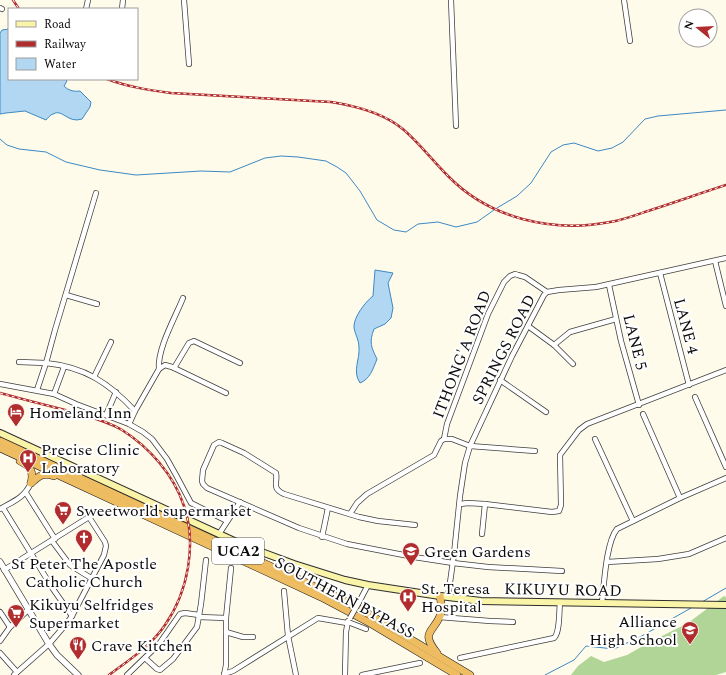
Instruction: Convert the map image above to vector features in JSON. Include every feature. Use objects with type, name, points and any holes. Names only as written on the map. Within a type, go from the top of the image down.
[{"type":"highway","name":"SOUTHERN BYPASS","points":[[0,441],[341,599],[470,675]]},
{"type":"highway","name":"SOUTHERN BYPASS","points":[[0,448],[332,603],[370,623],[457,675]]},
{"type":"highway","points":[[0,453],[26,464],[33,474],[31,483]]},
{"type":"highway","points":[[31,483],[38,476],[45,474],[52,475],[77,488],[87,488]]},
{"type":"highway","points":[[439,656],[431,645],[429,636],[439,617],[444,597]]},
{"type":"main road","name":"KIKUYU ROAD","points":[[0,433],[219,534],[286,562],[345,580],[444,597],[487,601],[726,605]]},
{"type":"street","points":[[184,0],[189,64]]},
{"type":"street","points":[[451,0],[456,126]]},
{"type":"street","points":[[624,0],[630,41]]},
{"type":"street","points":[[37,390],[96,193]]},
{"type":"street","name":"SPRINGS ROAD","points":[[444,597],[452,563],[465,463],[470,446],[500,380],[538,306],[547,292],[592,288],[726,258]]},
{"type":"street","points":[[715,261],[726,306]]},
{"type":"street","name":"LANE 4","points":[[660,273],[689,385]]},
{"type":"street","name":"ITHONG'A ROAD","points":[[444,439],[447,424],[488,314],[504,282],[510,276],[518,274],[547,292]]},
{"type":"street","name":"LANE 5","points":[[609,284],[616,319],[639,405]]},
{"type":"street","points":[[66,295],[97,304]]},
{"type":"street","points":[[158,370],[160,352],[183,298]]},
{"type":"street","points":[[554,345],[570,332],[616,319]]},
{"type":"street","points":[[528,326],[554,345],[573,364]]},
{"type":"street","points":[[174,368],[189,343],[194,341],[240,363]]},
{"type":"street","points":[[94,377],[111,342]]},
{"type":"street","points":[[19,362],[46,363],[73,368],[94,377],[116,392],[136,411]]},
{"type":"street","points":[[129,424],[158,370],[164,365],[174,368],[226,393]]},
{"type":"street","points":[[54,394],[64,367]]},
{"type":"street","points":[[460,504],[486,504],[552,512],[558,511],[561,505],[559,459],[562,451],[579,430],[584,426],[726,370]]},
{"type":"street","points":[[500,380],[546,412]]},
{"type":"street","points":[[0,384],[54,394],[129,424],[147,435],[160,449],[176,474],[191,503],[227,521]]},
{"type":"street","points":[[106,415],[116,392]]},
{"type":"street","points":[[695,397],[726,467]]},
{"type":"street","points":[[644,414],[680,498]]},
{"type":"street","points":[[595,439],[633,521]]},
{"type":"street","points":[[350,514],[357,503],[367,494],[432,456],[441,440],[452,440],[470,446],[535,451]]},
{"type":"street","points":[[415,525],[378,521],[328,508],[280,492],[276,488],[277,475],[271,469],[239,450],[222,443],[216,443],[214,445],[203,470],[203,484],[207,488],[322,536],[361,547],[452,563],[555,572],[562,571]]},
{"type":"street","points":[[602,604],[609,548],[614,532],[617,529],[680,498],[726,478]]},
{"type":"street","points":[[31,483],[26,493],[2,509],[72,616]]},
{"type":"street","points":[[26,493],[70,565],[91,578]]},
{"type":"street","points":[[219,534],[240,502]]},
{"type":"street","points":[[482,534],[486,504]]},
{"type":"street","points":[[322,536],[328,508]]},
{"type":"street","points":[[0,653],[15,673],[49,644],[72,616],[91,578],[99,566],[106,546],[89,517],[4,570]]},
{"type":"street","points":[[607,562],[658,559],[689,554],[726,538]]},
{"type":"street","points":[[145,658],[157,669],[162,669],[194,632],[197,627],[199,616],[206,560]]},
{"type":"street","points":[[0,562],[49,644],[57,655],[78,675]]},
{"type":"street","points":[[224,674],[226,665],[226,618],[231,568]]},
{"type":"street","points":[[345,675],[346,632],[348,621],[368,585]]},
{"type":"street","points":[[284,591],[288,636],[296,675]]},
{"type":"street","points":[[460,658],[556,637],[560,602]]},
{"type":"street","points":[[0,641],[10,627],[29,609]]},
{"type":"street","points":[[0,612],[10,627]]},
{"type":"street","points":[[127,675],[159,644],[180,614],[185,613],[199,616],[226,618]]},
{"type":"street","points":[[439,617],[513,622]]},
{"type":"street","points":[[224,674],[233,671],[318,618],[348,621],[366,629]]},
{"type":"street","points":[[226,632],[243,637],[253,637]]},
{"type":"street","points":[[362,675],[420,663]]},
{"type":"green space","name":"Alliance High School","points":[[724,596],[726,597],[726,672],[716,675],[571,675],[578,666],[591,656],[604,662],[627,655],[688,623]]},
{"type":"water","points":[[8,29],[8,80],[66,80],[67,81],[64,86],[69,90],[80,91],[91,102],[90,107],[82,119],[77,120],[69,118],[59,113],[51,115],[46,120],[25,111],[0,114],[0,33],[2,30]]},
{"type":"water","points":[[375,270],[393,273],[388,283],[393,308],[391,318],[385,324],[374,329],[371,344],[377,359],[369,376],[360,383],[356,370],[359,344],[354,324],[360,310],[373,296]]},
{"type":"waterway","points":[[497,208],[517,196],[531,183],[551,152],[563,145],[574,143],[598,151],[612,148],[623,142],[645,119],[658,116],[726,110]]},
{"type":"waterway","points":[[0,139],[7,145],[19,149],[46,152],[66,162],[100,170],[136,175],[201,171],[230,172],[265,158],[281,156],[326,161],[346,173],[360,191],[377,220],[394,230],[406,232],[418,224],[438,222],[456,227],[477,222],[494,210]]},
{"type":"waterway","points":[[702,602],[726,588]]},
{"type":"waterway","points":[[545,675],[574,660],[586,646],[614,649],[640,637],[691,608]]},
{"type":"railway","points":[[13,0],[18,8]]},
{"type":"railway","points":[[110,80],[131,86],[171,93],[331,102],[370,111],[388,119],[404,130],[448,176],[465,191],[483,203],[523,219],[545,224],[567,226],[615,221],[726,185]]},
{"type":"railway","points":[[0,393],[73,412],[110,424],[122,430],[151,453],[174,483],[180,495],[188,521],[190,536],[188,567],[180,598],[165,625],[153,640],[109,675]]},
{"type":"place","name":"Homeland Inn","points":[[16,427]]},
{"type":"place","name":"Precise Clinic Laboratory","points":[[28,473]]},
{"type":"place","name":"Sweetworld supermarket","points":[[63,525]]},
{"type":"place","name":"St Peter The Apostle Catholic Church","points":[[84,553]]},
{"type":"place","name":"Green Gardens","points":[[411,566]]},
{"type":"place","name":"St. Teresa Hospital","points":[[408,612]]},
{"type":"place","name":"Kikuyu Selfridges Supermarket","points":[[16,628]]},
{"type":"place","name":"Alliance High School","points":[[690,645]]},
{"type":"place","name":"Crave Kitchen","points":[[78,660]]}]
